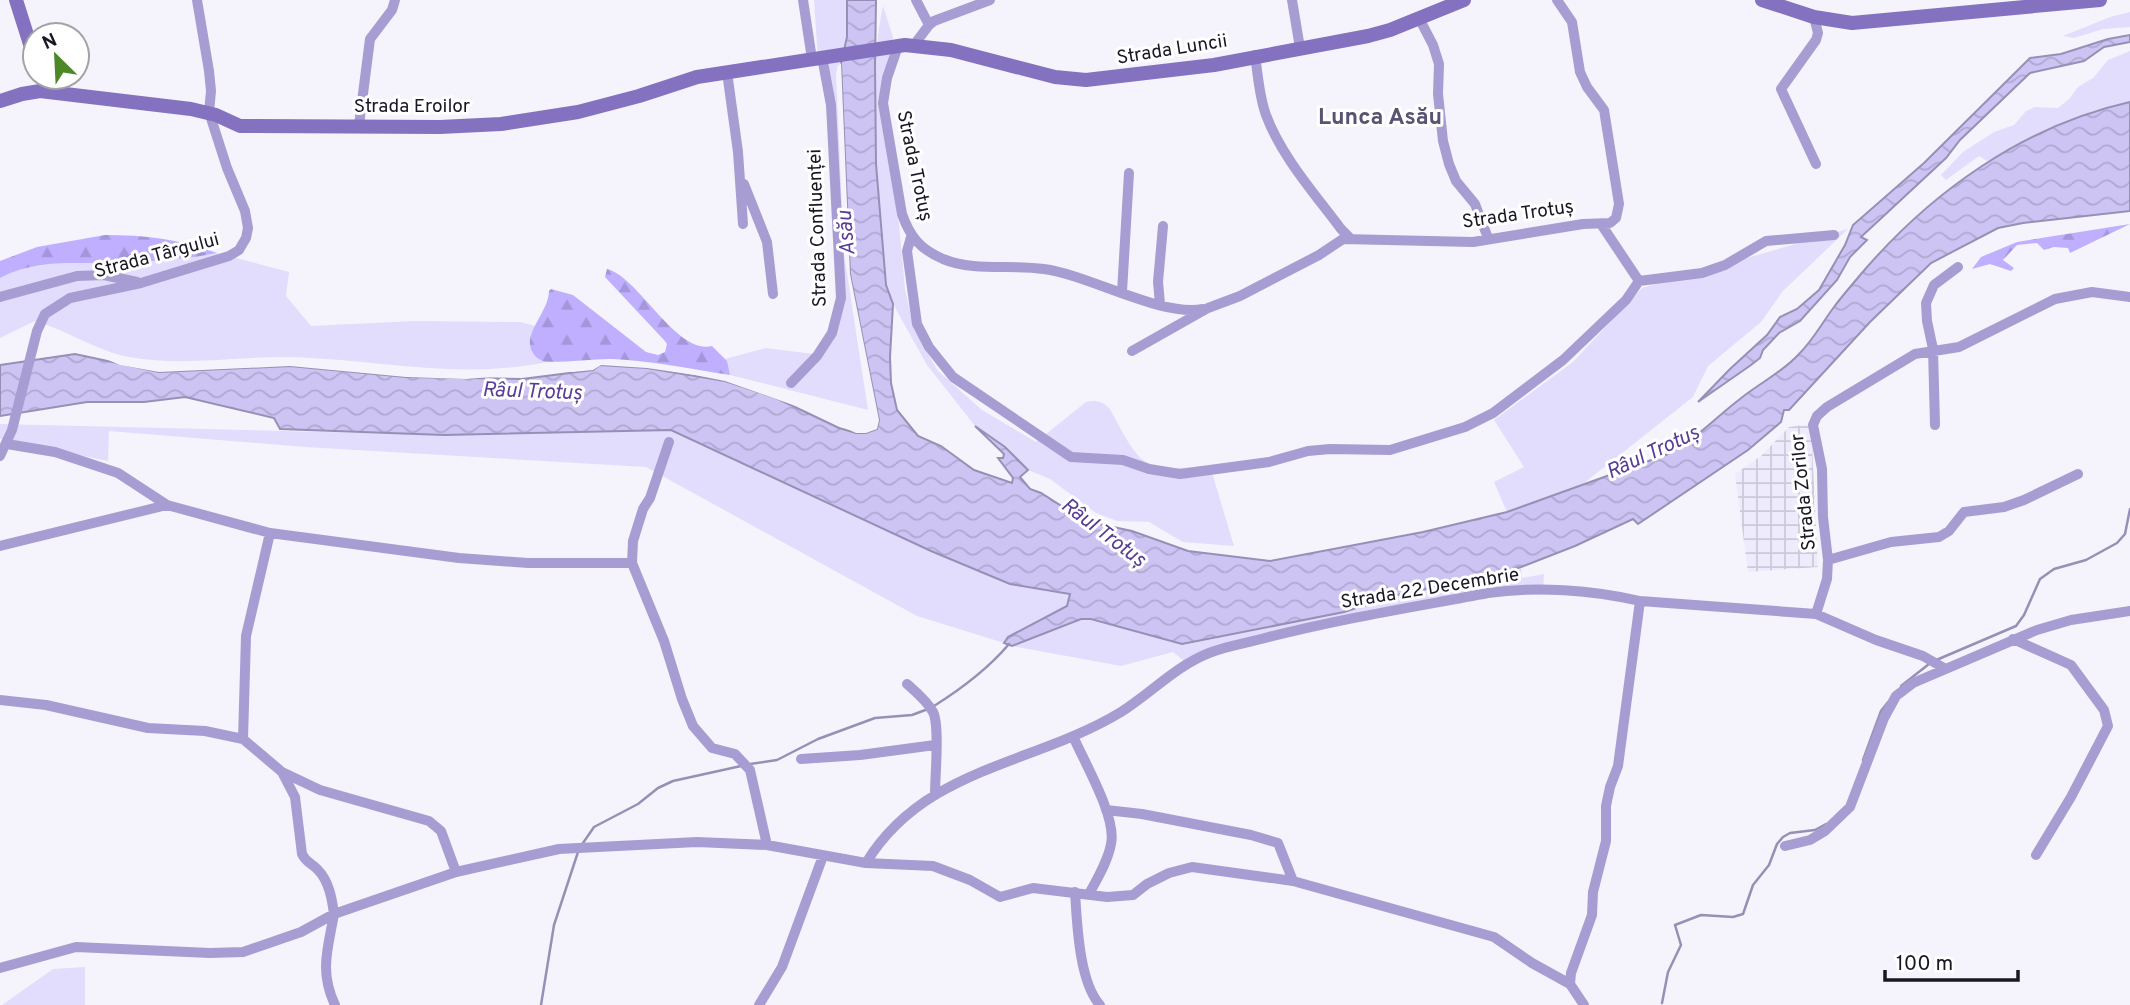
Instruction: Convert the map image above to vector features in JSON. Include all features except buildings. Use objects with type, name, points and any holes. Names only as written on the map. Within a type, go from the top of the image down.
[{"type":"main road","points":[[16,0],[23,21]]},
{"type":"main road","name":"Strada Luncii","points":[[817,58],[914,45],[951,50],[1055,77],[1086,80],[1180,70],[1379,33],[1464,0]]},
{"type":"main road","points":[[1762,0],[1814,18],[1852,23],[2100,0]]},
{"type":"main road","name":"Strada Eroilor","points":[[82,91],[209,112],[240,126],[478,126],[558,117],[639,96],[686,79],[817,58]]},
{"type":"main road","name":"Strada Eroilor","points":[[0,101],[26,91]]},
{"type":"street","name":"Strada Târgului","points":[[7,444],[37,331],[45,314],[70,298],[141,283],[229,256],[239,250],[246,238],[248,228],[245,211],[227,168],[209,112],[209,71],[197,0]]},
{"type":"street","points":[[359,125],[370,39],[392,10],[396,0]]},
{"type":"street","name":"Strada Confluenței","points":[[791,383],[817,356],[828,339],[836,323],[841,298],[831,105],[803,0]]},
{"type":"street","points":[[916,0],[929,25]]},
{"type":"street","points":[[914,45],[929,25],[950,14],[990,0]]},
{"type":"street","points":[[1292,0],[1300,48]]},
{"type":"street","name":"Strada Trotuș","points":[[1132,351],[1208,308],[1240,296],[1349,237],[1372,241],[1469,243],[1614,221],[1619,209],[1604,110],[1580,72],[1572,22],[1557,0]]},
{"type":"street","points":[[1966,13],[1976,0]]},
{"type":"street","points":[[1419,18],[1433,45],[1438,64],[1438,94],[1448,164],[1456,181],[1475,205],[1488,238]]},
{"type":"street","points":[[1814,18],[1818,33],[1816,40],[1781,89],[1816,164]]},
{"type":"street","name":"Strada Trotuș","points":[[898,46],[887,78],[883,103],[902,214],[911,237],[923,248],[955,263],[1043,268],[1160,304],[1187,310],[1208,308]]},
{"type":"street","points":[[1255,55],[1262,99],[1270,124],[1292,160],[1349,237]]},
{"type":"street","points":[[727,72],[740,166],[743,224]]},
{"type":"street","points":[[740,166],[746,191],[767,242],[773,294]]},
{"type":"street","points":[[1122,292],[1129,173]]},
{"type":"street","points":[[1601,224],[1639,281]]},
{"type":"street","points":[[1160,304],[1158,282],[1163,226]]},
{"type":"street","points":[[911,237],[907,251],[917,324],[929,346],[953,377],[1071,457],[1123,460],[1149,469],[1180,474],[1269,462],[1308,451],[1390,450],[1465,427],[1493,412],[1563,360],[1626,300],[1639,281],[1702,273],[1725,265],[1766,241],[1834,234]]},
{"type":"street","points":[[1935,425],[1933,349],[1926,303],[1934,285],[1958,267]]},
{"type":"street","points":[[0,297],[78,276],[104,275],[141,283]]},
{"type":"street","name":"Strada Zorilor","points":[[1816,614],[1827,579],[1828,559],[1823,517],[1822,469],[1813,425],[1817,416],[1827,407],[1915,354],[1933,349],[1959,347],[2042,304],[2092,292],[2130,297]]},
{"type":"street","points":[[669,442],[633,541],[632,564],[664,641],[693,726],[712,748],[735,754],[750,770],[767,845]]},
{"type":"street","points":[[0,456],[7,444],[55,452],[118,473],[167,505],[270,533],[458,558],[528,563],[632,564]]},
{"type":"street","points":[[1828,559],[1891,542],[1939,537],[1949,531],[1964,512],[2004,507],[2078,474]]},
{"type":"street","points":[[0,546],[167,505]]},
{"type":"street","points":[[243,739],[246,636],[270,533]]},
{"type":"street","name":"Strada 22 Decembrie","points":[[866,863],[878,844],[905,817],[935,794],[982,771],[1073,736],[1121,712],[1183,666],[1208,653],[1292,631],[1517,589],[1816,614],[1936,664]]},
{"type":"street","points":[[1570,984],[1571,973],[1592,915],[1593,892],[1606,841],[1606,806],[1618,766],[1640,601]]},
{"type":"street","points":[[1784,846],[1810,840],[1825,831],[1850,807],[1870,749],[1896,696],[1936,664],[2064,622],[2130,611]]},
{"type":"street","points":[[2013,639],[2071,664],[2104,710],[2108,726],[2071,797],[2036,855]]},
{"type":"street","points":[[907,684],[935,714],[935,794]]},
{"type":"street","points":[[0,700],[46,705],[148,728],[205,731],[243,739],[282,772],[320,790],[429,821],[442,831],[456,872]]},
{"type":"street","points":[[1073,736],[1106,810],[1112,830],[1112,843],[1089,894]]},
{"type":"street","points":[[802,759],[935,745]]},
{"type":"street","points":[[282,772],[295,797],[302,854],[306,862],[318,870],[330,892],[334,914],[325,981],[335,1005]]},
{"type":"street","points":[[1106,810],[1177,820],[1278,843],[1293,881]]},
{"type":"street","points":[[0,968],[76,947],[243,952],[301,932],[334,914],[456,872],[559,849],[697,842],[767,845],[866,863],[933,866],[970,880],[1000,897],[1033,888],[1107,897],[1133,895],[1168,873],[1192,867],[1293,881],[1494,937],[1532,963],[1570,984],[1584,1005]]},
{"type":"street","points":[[758,1005],[782,967],[823,856]]},
{"type":"street","points":[[1075,892],[1080,950],[1094,998],[1100,1005]]},
{"type":"shaded area","points":[[814,0],[847,0],[847,37],[836,72],[844,254],[868,410],[730,375],[725,359],[766,348],[814,354],[829,330],[837,299],[827,108],[818,60]]},
{"type":"shaded area","points":[[883,6],[893,37],[889,54],[893,67],[888,103],[905,289],[914,330],[938,371],[982,410],[1036,442],[1086,402],[1096,401],[1109,408],[1131,447],[1148,463],[1170,468],[1210,466],[1234,546],[1183,542],[1149,522],[1117,521],[1096,513],[1050,479],[1028,470],[1005,447],[975,426],[927,365],[893,304],[886,285],[874,109],[878,39]]},
{"type":"shaded area","points":[[2130,12],[2130,27],[2103,29],[2074,38],[2063,36],[2110,17]]},
{"type":"shaded area","points":[[2130,51],[2130,102],[2093,111],[2032,137],[1987,161],[1979,156],[1946,180],[1941,175],[1963,152],[1994,132],[2014,125],[2026,111],[2035,107],[2058,108],[2078,87],[2093,78],[2108,60]]},
{"type":"shaded area","points":[[1848,229],[1783,291],[1761,322],[1708,366],[1693,397],[1579,487],[1507,512],[1494,482],[1524,467],[1494,420],[1573,362],[1642,288]]},
{"type":"shaded area","points":[[217,253],[289,272],[286,296],[311,326],[414,321],[520,322],[536,326],[530,346],[534,354],[547,362],[515,367],[451,369],[293,357],[149,360],[105,350],[35,321],[0,338],[0,278],[14,272],[41,265],[151,261]]},
{"type":"shaded area","points":[[0,424],[444,435],[671,430],[931,551],[1010,584],[1071,593],[1067,606],[1008,637],[1004,643],[917,616],[646,467],[305,447],[109,431],[108,461],[0,439]]},
{"type":"shaded area","points":[[1811,424],[1818,567],[1748,572],[1735,474],[1761,456],[1789,427]]},
{"type":"shaded area","points":[[1521,567],[1522,578],[1544,574],[1543,595],[1493,597],[1443,605],[1185,662],[1173,652],[1121,666],[1012,646],[1072,620],[1091,619],[1182,644],[1344,612],[1397,595]]},
{"type":"shaded area","points":[[85,967],[85,1005],[2,1005],[53,969]]},
{"type":"green space","points":[[2130,224],[2070,253],[2068,248],[2054,247],[2044,250],[2037,243],[2017,245],[2003,260],[2014,268],[2011,271],[1990,264],[1972,269],[1981,257],[2017,242]]},
{"type":"green space","points":[[105,235],[162,239],[217,253],[151,261],[41,265],[0,278],[0,261],[37,247]]},
{"type":"green space","points":[[607,269],[631,285],[685,339],[698,346],[712,346],[727,361],[730,375],[628,360],[549,362],[537,357],[531,348],[530,339],[551,289],[573,295],[646,352],[658,355],[665,352],[667,344],[605,277]]},
{"type":"water","name":"Râul Trotuș","points":[[847,0],[876,0],[876,164],[886,285],[893,304],[890,357],[891,383],[897,410],[918,436],[941,446],[974,470],[1012,483],[1013,478],[998,458],[1003,458],[1004,454],[975,426],[1005,447],[1028,470],[1020,477],[1030,489],[1085,521],[1132,531],[1188,551],[1270,561],[1423,532],[1507,512],[1668,454],[1688,442],[1747,393],[1792,361],[1888,244],[1949,190],[2016,145],[2053,127],[2130,102],[2130,211],[1998,228],[1931,263],[1870,322],[1789,410],[1784,410],[1781,422],[1748,450],[1638,524],[1633,519],[1521,567],[1481,578],[1397,595],[1344,612],[1182,644],[1091,619],[1081,619],[1012,646],[1004,643],[1008,637],[1067,606],[1070,594],[1010,584],[931,551],[671,430],[444,435],[280,429],[274,418],[185,397],[144,402],[87,402],[0,416],[0,365],[75,354],[159,372],[290,366],[406,377],[522,379],[593,370],[600,365],[647,368],[725,381],[776,398],[839,428],[856,433],[877,429],[879,420],[850,274],[841,63],[847,37]]},
{"type":"water","points":[[2130,35],[2130,42],[2104,47],[2084,61],[2030,73],[1960,140],[1946,158],[1861,237],[1867,240],[1850,257],[1837,280],[1800,321],[1779,333],[1763,350],[1760,358],[1698,402],[1767,335],[1780,317],[1797,309],[1819,290],[1845,245],[1853,225],[1924,163],[2030,58],[2061,54]]},
{"type":"pier","points":[[841,63],[850,274],[879,420],[877,429],[866,433],[856,433],[814,413],[857,430],[874,426],[875,420],[844,255],[837,67]]},
{"type":"pier","points":[[94,354],[159,368],[290,363],[406,373],[515,375],[466,379],[406,377],[290,366],[159,372],[120,365]]},
{"type":"pier","points":[[600,362],[648,365],[726,377],[777,394],[807,410],[725,381],[695,375],[601,365],[593,370],[568,370],[591,367]]},
{"type":"waterway","points":[[1934,661],[2016,626],[2024,615],[2040,579],[2054,569],[2086,560],[2117,543],[2125,534],[2130,509]]},
{"type":"waterway","points":[[934,706],[974,678],[1009,644]]},
{"type":"waterway","points":[[1901,686],[1929,664]]},
{"type":"waterway","points":[[1863,760],[1881,711],[1888,702]]},
{"type":"waterway","points":[[750,764],[777,760],[818,739],[875,718],[912,715],[928,709]]},
{"type":"waterway","points":[[583,843],[594,827],[638,804],[658,788],[673,781],[741,766]]},
{"type":"waterway","points":[[1662,1003],[1668,972],[1681,945],[1675,925],[1701,915],[1733,917],[1743,914],[1753,885],[1769,865],[1777,844],[1783,837],[1790,833],[1815,830],[1826,824]]},
{"type":"waterway","points":[[541,1005],[554,925],[578,852]]},
{"type":"district","name":"Lunca Asău","points":[[1380,118]]},
{"type":"water label","name":"Asău","points":[[847,233]]}]
